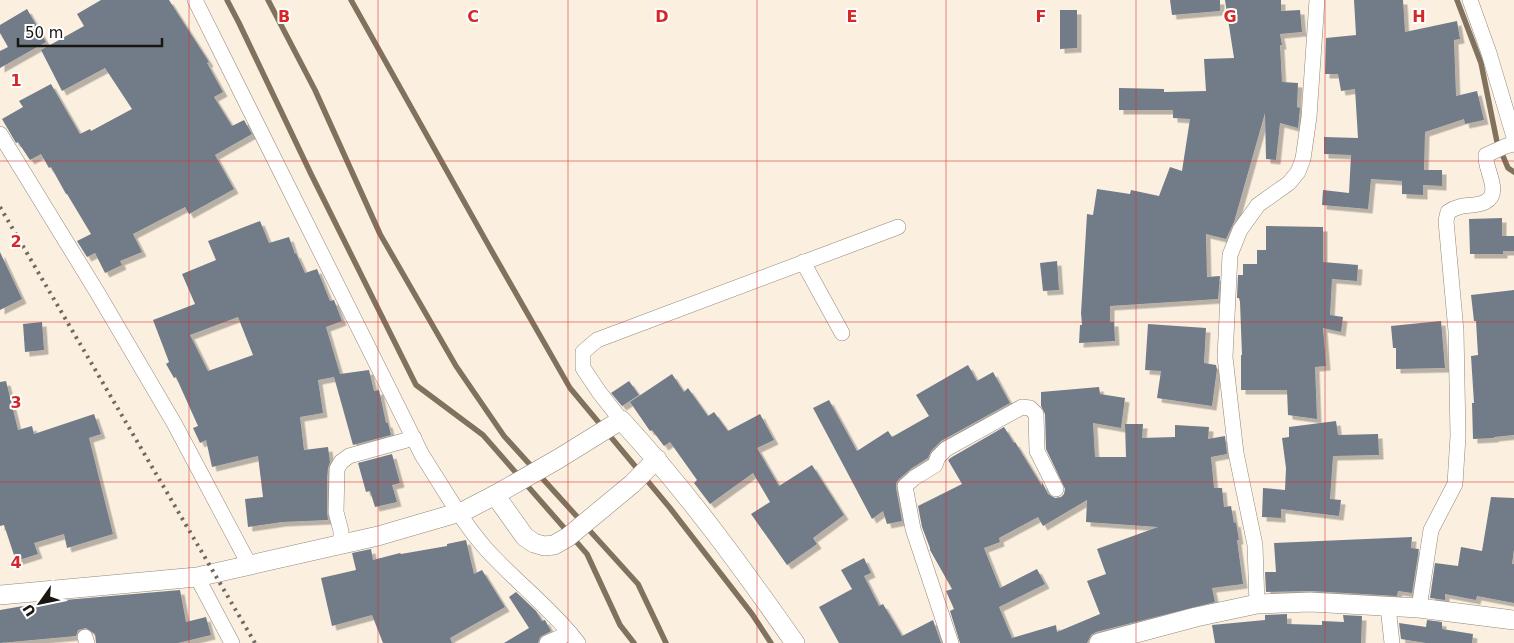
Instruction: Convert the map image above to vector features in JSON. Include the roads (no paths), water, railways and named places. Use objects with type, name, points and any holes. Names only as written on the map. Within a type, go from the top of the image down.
[{"type":"street","points":[[195,0],[422,455],[462,511],[486,549],[563,624],[574,638],[547,643]]},
{"type":"street","points":[[1257,604],[1255,545],[1236,453],[1225,357],[1230,256],[1240,230],[1258,205],[1288,183],[1298,172],[1304,159],[1309,117],[1317,0]]},
{"type":"street","points":[[1419,608],[1431,530],[1455,484],[1458,436],[1456,331],[1446,221],[1448,212],[1456,206],[1483,203],[1489,200],[1493,190],[1485,159],[1486,155],[1511,143],[1489,53],[1470,0]]},
{"type":"street","points":[[0,134],[98,292],[174,423],[250,566]]},
{"type":"street","points":[[795,643],[755,586],[616,423],[583,368],[583,352],[597,340],[898,226]]},
{"type":"street","points":[[803,262],[842,333]]},
{"type":"street","points":[[951,643],[913,530],[905,486],[935,465],[938,457],[946,449],[1022,407],[1030,408],[1036,414],[1037,451],[1056,489]]},
{"type":"street","points":[[0,594],[197,577],[250,566],[341,538],[378,536],[462,511],[495,495],[616,423]]},
{"type":"street","points":[[341,538],[336,512],[337,469],[341,462],[349,456],[414,438]]},
{"type":"street","points":[[495,495],[525,537],[534,543],[544,546],[554,545],[575,531],[632,484],[652,464]]},
{"type":"street","points":[[197,577],[232,643]]},
{"type":"street","points":[[1099,643],[1196,617],[1257,604],[1310,602],[1419,608],[1514,620]]},
{"type":"street","points":[[1388,607],[1392,643]]},
{"type":"waterway","points":[[227,0],[416,385],[483,435],[587,554],[620,625],[634,643]]},
{"type":"waterway","points":[[268,0],[315,90],[380,234],[456,366],[504,436],[638,584],[666,643]]},
{"type":"waterway","points":[[351,0],[570,388],[670,508],[752,614],[771,643]]},
{"type":"waterway","points":[[1457,0],[1481,63],[1497,142],[1508,168],[1514,172]]},
{"type":"railway","points":[[0,207],[255,643]]}]
